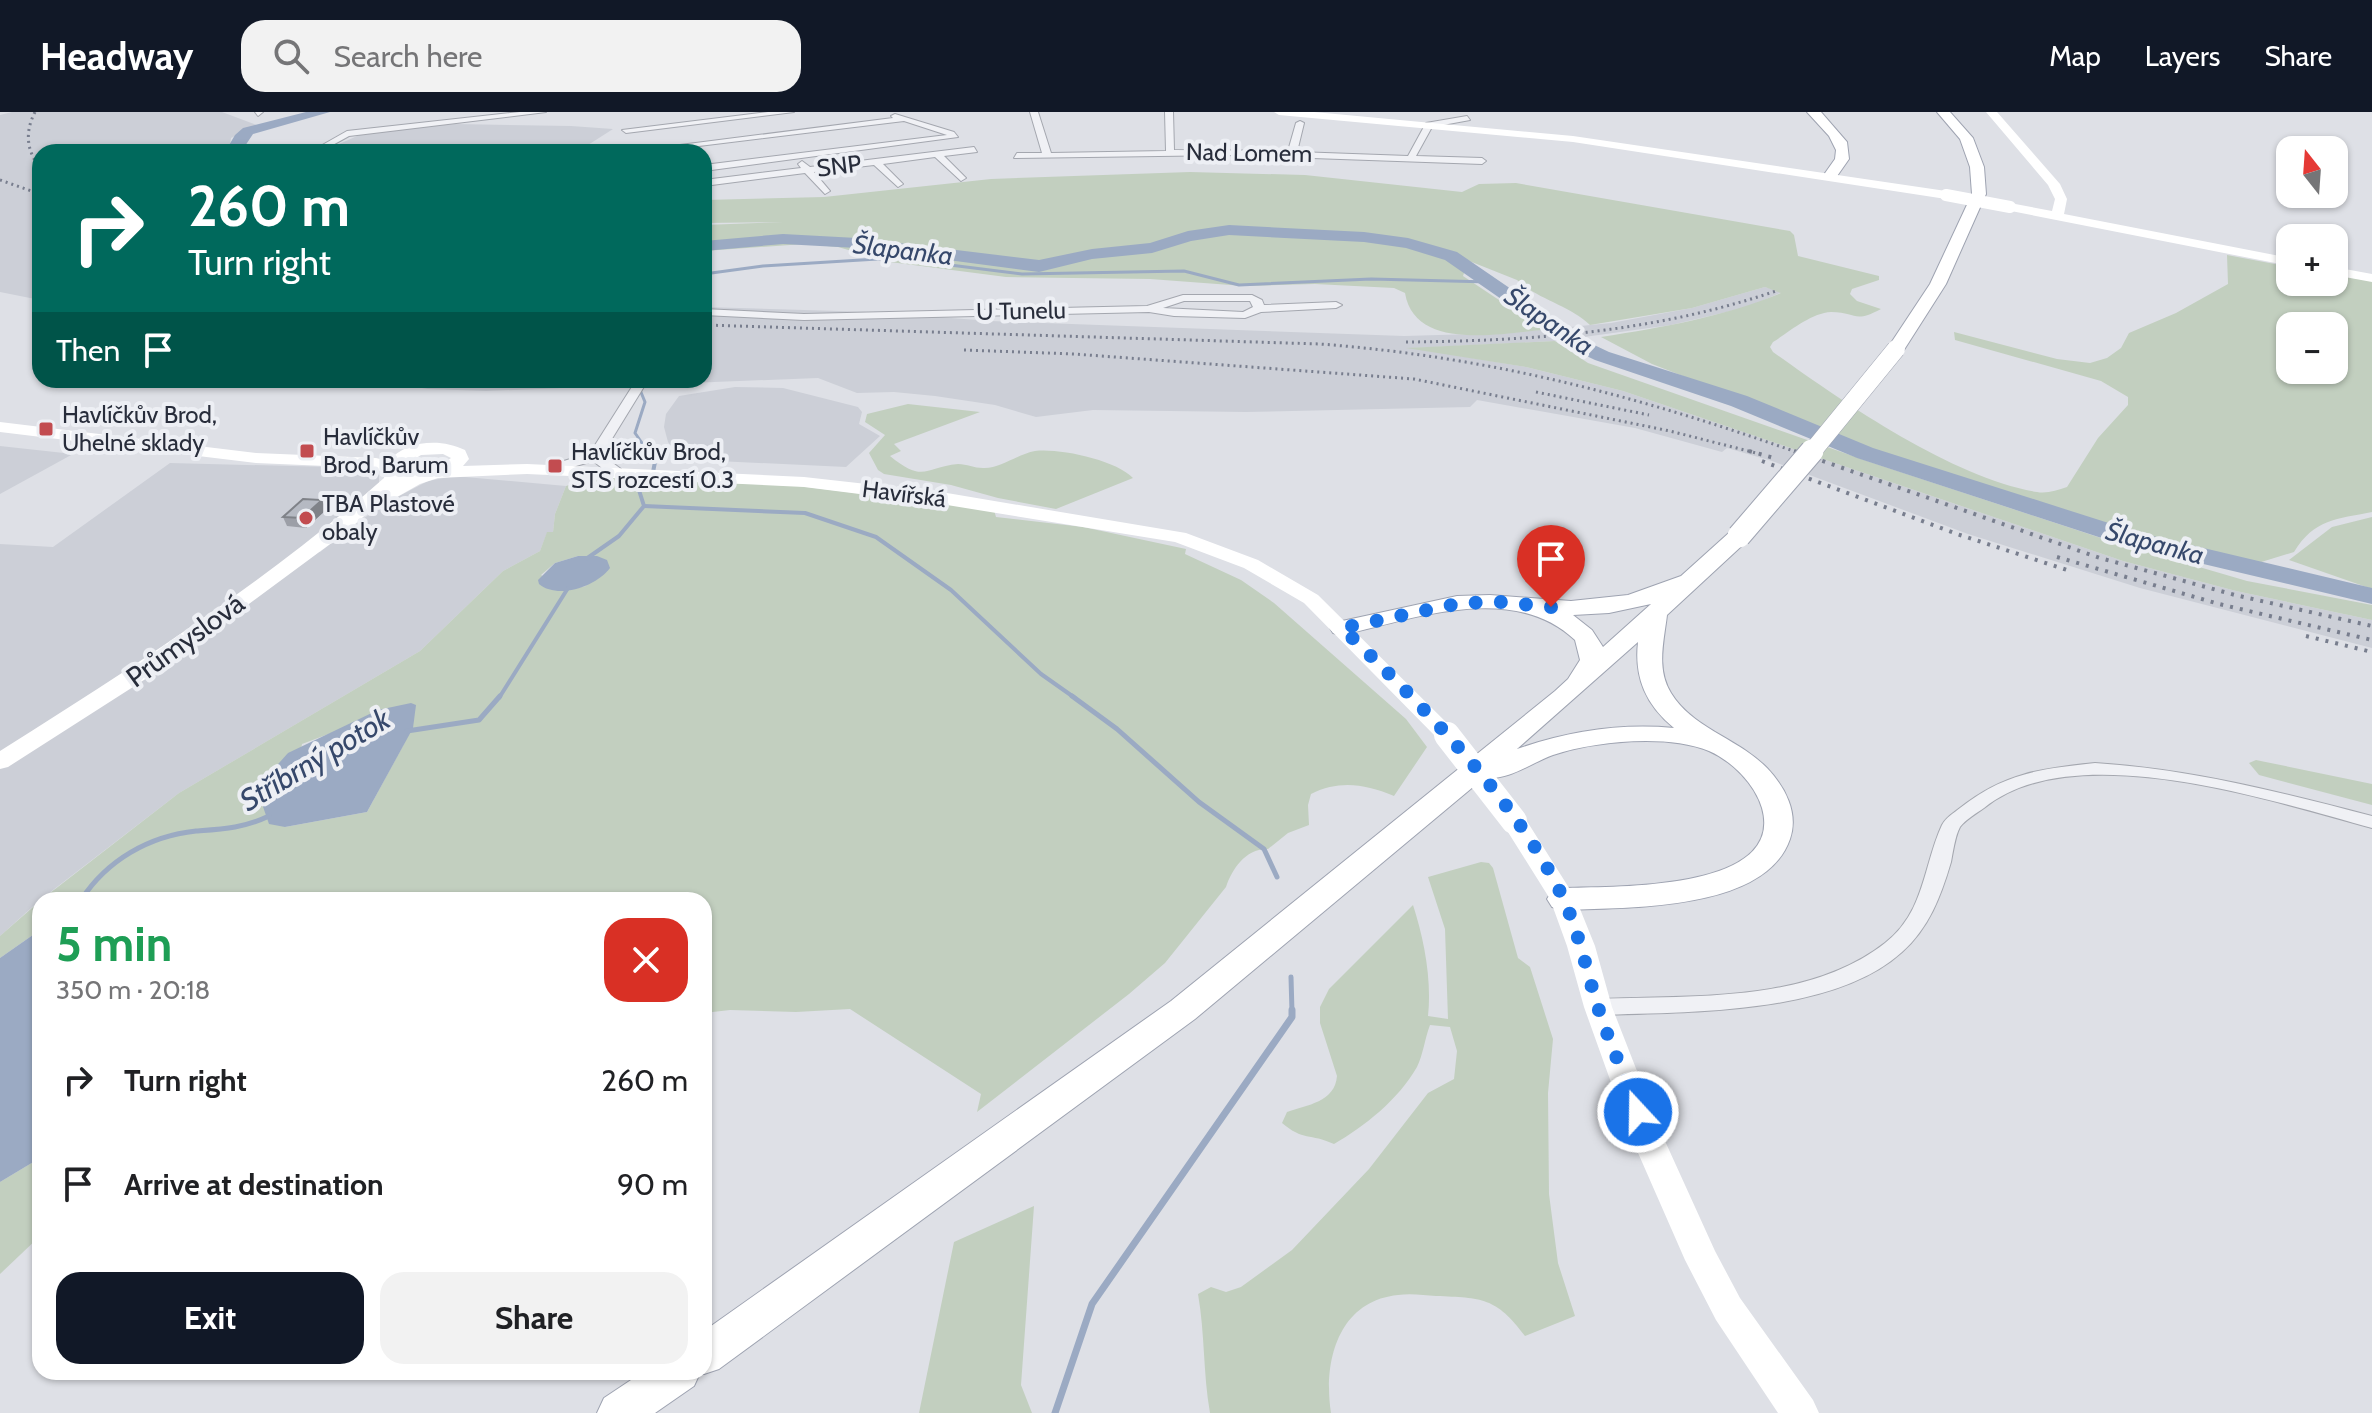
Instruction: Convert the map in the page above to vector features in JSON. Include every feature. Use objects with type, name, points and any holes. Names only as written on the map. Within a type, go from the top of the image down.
[{"type":"main road","points":[[1813,112],[1836,134],[1844,149],[1841,165],[1830,176]]},
{"type":"main road","points":[[712,1349],[1183,1010],[1564,697],[1739,536],[1797,471],[1896,349],[1938,284],[1979,194],[1977,167],[1966,138],[1943,112]]},
{"type":"main road","points":[[1342,628],[1461,603],[1588,606],[1658,593],[1696,572],[1739,536]]},
{"type":"main road","points":[[1532,606],[1572,626],[1586,638],[1593,652],[1586,674],[1564,697]]},
{"type":"main road","points":[[1563,899],[1692,889],[1731,880],[1759,864],[1776,843],[1779,831],[1776,806],[1754,772],[1678,718],[1655,689],[1649,660],[1655,614]]},
{"type":"main road","points":[[1456,788],[1542,748],[1590,735],[1650,733],[1715,744]]},
{"type":"main road","points":[[619,1413],[667,1380]]},
{"type":"street","points":[[329,144],[347,134],[542,112]]},
{"type":"street","points":[[634,144],[624,126],[790,112]]},
{"type":"street","points":[[712,167],[954,137],[902,116],[881,112]]},
{"type":"street","points":[[1034,112],[1047,155]]},
{"type":"street","points":[[1169,112],[1170,152]]},
{"type":"street","points":[[1279,112],[1545,136],[1830,176],[1946,195],[2276,259]]},
{"type":"street","points":[[1991,112],[2059,191],[2061,199],[2057,217]]},
{"type":"street","points":[[762,114],[825,191]]},
{"type":"street","points":[[695,144],[902,116]]},
{"type":"street","points":[[1429,125],[1467,118]]},
{"type":"street","points":[[1292,154],[1300,123]]},
{"type":"street","points":[[1411,158],[1429,125]]},
{"type":"street","name":"SNP","points":[[712,182],[974,150]]},
{"type":"street","name":"Nad Lomem","points":[[1017,156],[1170,152],[1482,161]]},
{"type":"street","points":[[937,154],[961,178]]},
{"type":"street","points":[[876,162],[898,184]]},
{"type":"street","points":[[2348,274],[2372,278]]},
{"type":"street","name":"U Tunelu","points":[[712,312],[804,317],[1149,309],[1174,313],[1245,315],[1259,309],[1336,305]]},
{"type":"street","points":[[549,470],[595,456],[637,388]]},
{"type":"street","name":"Havířská","points":[[0,427],[290,459],[376,463],[407,476],[527,469]]},
{"type":"street","name":"Havířská","points":[[290,459],[447,448],[473,462],[527,469],[804,482],[1085,520],[1179,537],[1229,554],[1272,574],[1311,599],[1447,735],[1514,821],[1563,899],[1581,946],[1598,1007],[1660,1169],[1696,1248],[1728,1309],[1800,1413]]},
{"type":"street","points":[[394,470],[398,460],[415,452]]},
{"type":"street","points":[[434,474],[455,465],[460,455]]},
{"type":"street","points":[[595,456],[616,472]]},
{"type":"street","name":"Průmyslová","points":[[0,762],[123,685],[363,508],[393,480],[394,470]]},
{"type":"street","name":"Průmyslová","points":[[363,508],[434,474]]},
{"type":"street","points":[[1598,1007],[1752,997],[1825,983],[1869,964],[1901,941],[1920,916],[1952,824],[1961,813],[2000,787],[2038,776],[2105,769],[2157,772],[2199,779],[2372,822]]},
{"type":"shaded area","points":[[12,112],[222,112],[257,125],[231,138],[230,144],[32,144],[32,298],[0,292],[0,115]]},
{"type":"shaded area","points":[[455,124],[613,129],[590,144],[339,144],[364,133]]},
{"type":"shaded area","points":[[1765,287],[1782,292],[1748,307],[1671,325],[1555,341],[1413,348],[1526,367],[1623,391],[2123,561],[2236,591],[2372,620],[2372,648],[2140,588],[1968,534],[1772,461],[1727,448],[1722,452],[1635,428],[1477,400],[1470,407],[1246,412],[1093,410],[1036,417],[995,405],[935,396],[894,392],[857,393],[818,378],[712,382],[712,307],[1404,336],[1508,333],[1611,323],[1692,308]]},
{"type":"shaded area","points":[[735,387],[783,388],[858,407],[862,412],[859,424],[880,436],[846,467],[696,460],[678,455],[668,442],[664,427],[666,414],[679,396]]},
{"type":"shaded area","points":[[422,388],[563,388],[486,391]]},
{"type":"shaded area","points":[[0,446],[73,454],[0,494]]},
{"type":"shaded area","points":[[170,463],[372,468],[379,473],[379,485],[312,545],[320,552],[380,506],[428,481],[454,476],[566,486],[555,514],[553,532],[547,533],[540,551],[503,571],[420,651],[179,793],[50,892],[32,892],[32,907],[0,936],[0,544],[53,547]]},
{"type":"green space","points":[[1190,172],[1305,175],[1462,192],[1479,184],[1516,183],[1790,231],[1794,235],[1798,256],[1879,276],[1879,280],[1852,289],[1850,294],[1857,301],[1881,309],[1860,317],[1839,312],[1823,313],[1773,342],[1770,347],[1773,352],[1831,393],[1935,455],[1970,472],[2041,492],[2067,487],[2098,438],[2128,405],[2128,397],[2101,381],[1955,340],[1954,332],[2057,359],[2090,363],[2107,358],[2121,348],[2129,333],[2176,313],[2228,284],[2227,255],[2276,264],[2276,296],[2348,296],[2348,277],[2372,281],[2372,512],[2327,522],[2310,533],[2294,552],[2258,563],[2097,523],[1883,454],[1652,364],[1601,337],[1715,315],[1781,293],[1765,287],[1692,308],[1590,325],[1517,280],[1434,247],[1435,253],[1466,267],[1463,276],[1544,330],[1462,335],[1425,324],[1412,312],[1405,293],[1394,288],[1006,277],[890,262],[838,247],[804,244],[712,250],[712,225],[784,222],[712,223],[712,200],[824,197],[991,179]]},
{"type":"green space","points":[[1555,341],[1588,363],[1870,462],[2107,540],[2247,581],[2372,605],[2372,620],[2236,591],[2123,561],[1623,391],[1526,367],[1406,348]]},
{"type":"green space","points":[[908,404],[980,412],[894,444],[901,451],[890,456],[918,472],[958,464],[989,468],[1035,451],[1045,451],[1072,453],[1101,461],[1133,478],[1056,509],[951,485],[884,474],[878,470],[869,453],[885,435],[865,422],[867,414]]},
{"type":"green space","points":[[595,477],[798,486],[994,510],[996,517],[1083,527],[1186,549],[1185,554],[1241,580],[1274,603],[1406,719],[1427,747],[1394,796],[1352,785],[1311,794],[1309,825],[1288,833],[1268,849],[1253,852],[1241,861],[1226,887],[1165,963],[977,1112],[981,1094],[850,1009],[712,1012],[712,892],[51,892],[179,793],[420,651],[503,571],[540,551],[547,532],[553,532],[555,514],[566,486]],"holes":[[[578,556],[597,556],[586,586],[566,590],[541,575],[555,563]],[[378,710],[405,742],[367,812],[285,827],[302,744],[355,724]]]},
{"type":"green space","points":[[2372,517],[2372,589],[2289,560],[2332,527]]},
{"type":"green space","points":[[2256,760],[2372,784],[2372,805],[2259,775],[2249,763]]},
{"type":"green space","points":[[1481,862],[1489,863],[1493,868],[1518,958],[1530,967],[1553,1039],[1548,1093],[1549,1194],[1558,1263],[1575,1316],[1525,1336],[1496,1307],[1477,1299],[1407,1294],[1378,1300],[1361,1309],[1339,1337],[1330,1374],[1331,1413],[1210,1413],[1198,1294],[1211,1287],[1226,1292],[1241,1287],[1292,1250],[1369,1169],[1428,1093],[1454,1079],[1457,1051],[1450,1027],[1430,1025],[1417,1067],[1391,1101],[1369,1120],[1334,1144],[1301,1135],[1282,1123],[1287,1112],[1326,1097],[1335,1085],[1337,1076],[1320,1023],[1320,1007],[1329,989],[1413,905],[1426,960],[1428,1016],[1448,1019],[1445,929],[1428,877]]},
{"type":"green space","points":[[32,908],[32,936],[0,958],[0,936]]},
{"type":"green space","points":[[32,1163],[32,1244],[0,1274],[0,1182]]},
{"type":"green space","points":[[1034,1206],[1021,1385],[1032,1413],[919,1413],[954,1242]]},
{"type":"water","points":[[578,556],[597,556],[607,560],[610,568],[604,575],[577,589],[556,591],[539,584],[538,580],[555,563]]},
{"type":"water","points":[[411,703],[416,705],[413,728],[367,812],[285,827],[269,824],[261,801],[271,772],[288,753],[378,710]]},
{"type":"water","points":[[32,936],[32,1163],[0,1182],[0,958]]},
{"type":"building","points":[[303,499],[322,500],[302,518],[283,517]]},
{"type":"waterway","name":"Šlapanka","points":[[237,144],[248,131],[323,112]]},
{"type":"waterway","name":"Šlapanka","points":[[712,245],[783,239],[857,243],[1039,266],[1092,254],[1152,248],[1188,236],[1229,230],[1364,237],[1408,243],[1451,256],[1583,347],[1602,356],[1739,401],[1865,453],[2132,539],[2372,596]]},
{"type":"waterway","points":[[712,273],[763,266],[894,258],[1022,274],[1184,271],[1239,285],[1371,279],[1490,282]]},
{"type":"waterway","name":"Stříbrný potok","points":[[639,388],[645,402],[635,433],[649,453]]},
{"type":"waterway","name":"Stříbrný potok","points":[[648,451],[655,462],[653,472]]},
{"type":"waterway","name":"Stříbrný potok","points":[[644,506],[638,487],[650,480]]},
{"type":"waterway","name":"Stříbrný potok","points":[[586,559],[619,536],[644,506]]},
{"type":"waterway","points":[[644,506],[805,513],[876,537],[951,590],[1041,674],[1075,698]]},
{"type":"waterway","name":"Stříbrný potok","points":[[499,698],[568,588]]},
{"type":"waterway","name":"Stříbrný potok","points":[[407,731],[479,720],[500,696]]},
{"type":"waterway","points":[[1072,696],[1117,729],[1199,802],[1264,849],[1277,877]]},
{"type":"waterway","name":"Stříbrný potok","points":[[87,892],[116,862],[146,844],[179,834],[242,825],[269,816]]},
{"type":"waterway","points":[[1291,977],[1292,1012]]},
{"type":"waterway","points":[[1055,1413],[1092,1304],[1292,1017],[1292,1012]]},
{"type":"railway","points":[[32,154],[28,141],[35,112]]},
{"type":"railway","points":[[0,180],[32,191]]},
{"type":"railway","points":[[1406,342],[1593,332],[1685,316],[1776,291]]},
{"type":"railway","points":[[712,325],[1320,344],[1383,350],[1444,358],[1563,382],[1680,414],[1799,453]]},
{"type":"railway","points":[[964,350],[1074,354],[1414,379],[1670,431],[1756,453]]},
{"type":"railway","points":[[1536,392],[1649,415]]},
{"type":"railway","points":[[1749,451],[1774,458]]},
{"type":"railway","points":[[1794,451],[2100,558],[2235,595],[2372,626]]},
{"type":"railway","points":[[1762,461],[1957,534],[2067,570]]},
{"type":"railway","points":[[2057,557],[2219,604],[2372,640]]},
{"type":"railway","points":[[2306,636],[2372,652]]},
{"type":"place","name":"Havlíčkův Brod, Uhelné sklady","points":[[46,429]]},
{"type":"place","name":"Havlíčkův Brod, Barum","points":[[307,451]]},
{"type":"place","name":"Havlíčkův Brod, STS rozcestí 0.3","points":[[555,466]]},
{"type":"place","name":"TBA Plastové obaly","points":[[306,518]]},
{"type":"route","points":[[1551,607],[1502,602],[1461,603],[1342,628],[1447,735],[1498,798],[1545,866],[1571,917],[1598,1007],[1638,1112]]}]
